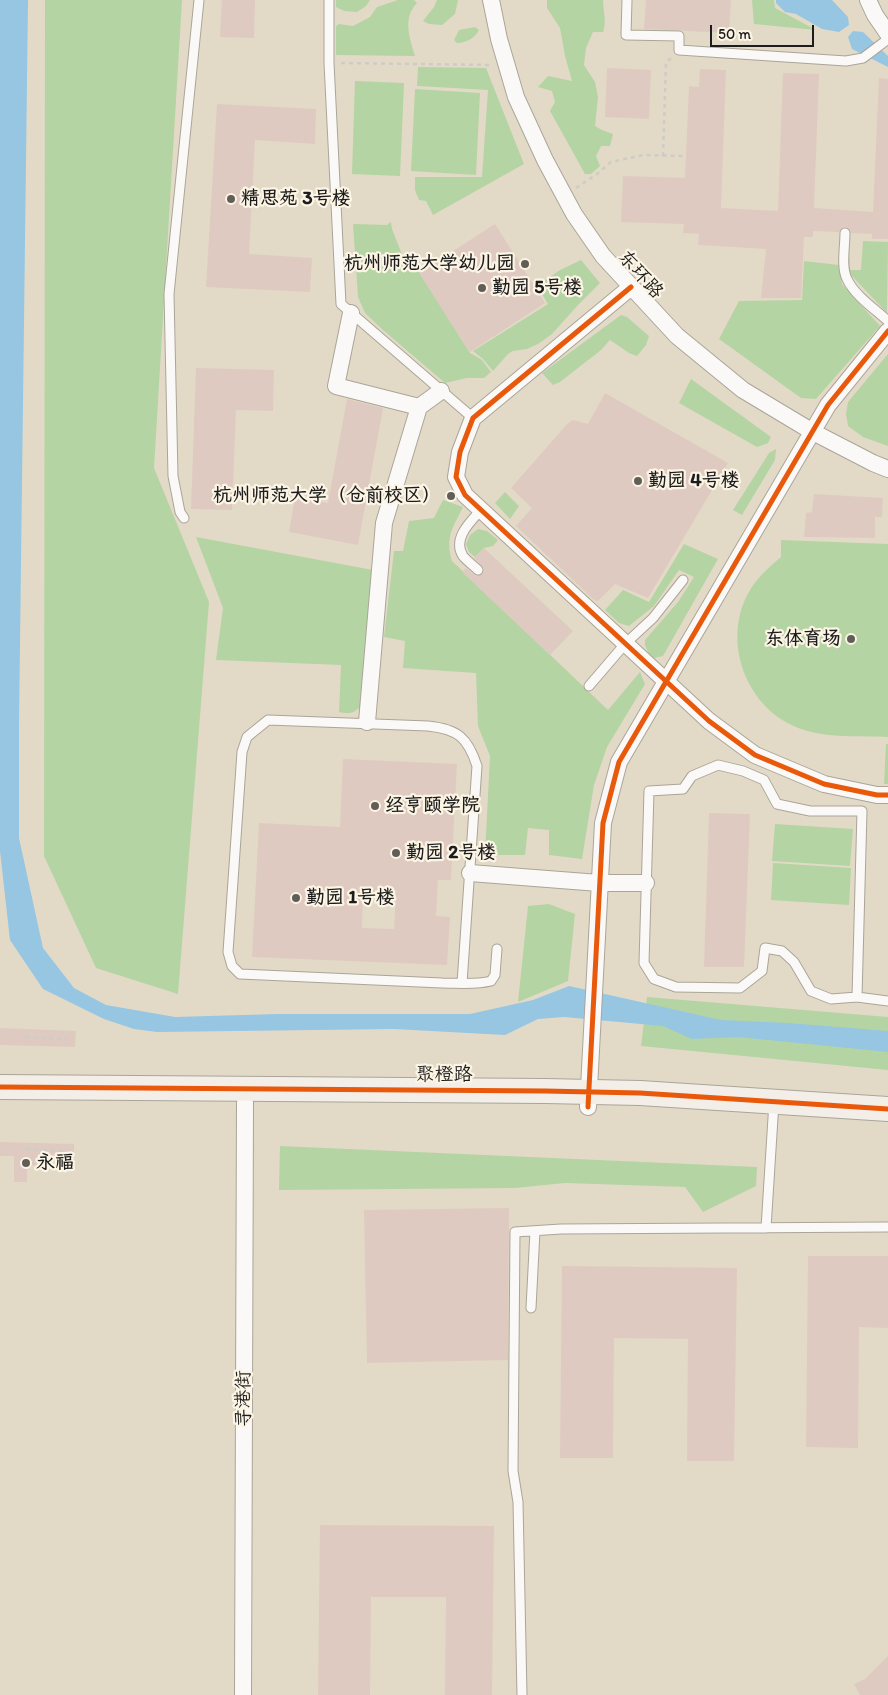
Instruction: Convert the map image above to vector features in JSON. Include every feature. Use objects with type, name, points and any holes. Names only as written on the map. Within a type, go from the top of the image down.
[{"type":"street","name":"东环路","points":[[491,0],[499,39],[516,97],[564,196],[603,256],[670,329],[696,353],[743,390],[813,432],[888,469]]},
{"type":"street","points":[[868,0],[887,38]]},
{"type":"street","points":[[631,287],[473,418],[460,452],[456,477],[465,495],[709,721],[755,755],[824,784],[867,793],[888,795]]},
{"type":"street","points":[[351,313],[336,386],[419,407]]},
{"type":"street","points":[[589,1099],[603,823],[619,762],[828,405],[888,331]]},
{"type":"street","points":[[367,722],[384,523],[419,407],[441,390]]},
{"type":"street","points":[[470,873],[599,883],[646,883]]},
{"type":"street","name":"聚橙路","points":[[0,1087],[589,1099],[774,1108],[888,1109]]},
{"type":"street","name":"聚橙路","points":[[0,1102],[245,1103],[589,1099]]},
{"type":"street","name":"寻港街","points":[[243,1695],[245,1103]]},
{"type":"street","name":"聚橙路","points":[[774,1108],[888,1122]]},
{"type":"lane","points":[[184,518],[180,512],[172,476],[169,294],[199,0]]},
{"type":"lane","points":[[329,0],[329,63],[341,304],[473,418]]},
{"type":"lane","points":[[627,0],[626,34],[679,36],[679,50],[846,61],[863,58],[887,38]]},
{"type":"lane","points":[[845,233],[847,279],[856,291],[888,321]]},
{"type":"lane","points":[[478,570],[463,556],[460,546],[461,536],[466,526],[481,510]]},
{"type":"lane","points":[[589,686],[625,644],[653,618],[683,580]]},
{"type":"lane","points":[[462,983],[477,766],[471,748],[460,735],[444,727],[367,722],[268,720],[246,737],[242,752],[228,952],[232,966],[240,974],[462,983],[491,981],[494,976],[497,949]]},
{"type":"lane","points":[[747,773],[755,755]]},
{"type":"lane","points":[[862,810],[810,810],[777,804],[764,780],[718,765],[692,776],[684,789],[649,791],[644,963],[654,980],[676,987],[740,988],[762,971],[765,948],[782,951],[794,962],[811,991],[831,999],[857,998],[888,1001]]},
{"type":"lane","points":[[857,998],[862,810],[867,793]]},
{"type":"lane","points":[[766,1228],[774,1108]]},
{"type":"lane","points":[[522,1695],[518,1502],[513,1471],[515,1232],[561,1229],[888,1227]]},
{"type":"lane","points":[[531,1308],[535,1231]]},
{"type":"path","points":[[663,156],[666,63],[679,50]]},
{"type":"path","points":[[329,63],[506,65]]},
{"type":"path","points":[[564,196],[597,174],[611,162],[642,155],[686,156]]},
{"type":"path","points":[[25,1037],[67,1039]]},
{"type":"path","points":[[27,1149],[69,1151]]},
{"type":"green space","points":[[45,0],[182,0],[154,468],[209,602],[178,994],[96,968],[44,856]]},
{"type":"green space","points":[[336,0],[370,0],[366,6],[357,12],[344,11],[336,7]]},
{"type":"green space","points":[[398,0],[414,0],[417,3],[412,9],[408,22],[409,36],[415,56],[336,55],[336,26],[339,24],[353,26],[370,17],[377,7]]},
{"type":"green space","points":[[437,0],[458,0],[455,14],[442,25],[429,24],[423,21]]},
{"type":"green space","points":[[547,0],[603,0],[605,20],[603,32],[593,32],[586,48],[584,65],[595,82],[598,97],[595,126],[613,134],[610,146],[601,146],[596,156],[600,166],[591,174],[585,174],[550,111],[555,102],[552,91],[538,87],[548,76],[572,81],[560,28],[547,8]]},
{"type":"green space","points":[[752,0],[774,0],[775,8],[816,30],[754,24]]},
{"type":"green space","points":[[475,27],[479,30],[470,40],[457,43],[454,40],[459,30]]},
{"type":"green space","points":[[418,67],[486,68],[524,164],[433,215],[426,201],[419,200],[415,190],[415,177],[482,177],[488,90],[417,86]]},
{"type":"green space","points":[[355,81],[404,83],[400,176],[352,174]]},
{"type":"green space","points":[[415,89],[480,93],[476,175],[411,171]]},
{"type":"green space","points":[[391,222],[403,257],[418,270],[470,353],[482,360],[491,372],[484,378],[467,378],[445,383],[365,313],[358,297],[353,224],[387,225]]},
{"type":"green space","points":[[863,241],[888,242],[887,313],[851,275],[850,270],[861,270]]},
{"type":"green space","points":[[581,260],[600,283],[552,334],[527,349],[513,351],[508,354],[493,371],[473,351],[548,304],[537,286],[560,270]]},
{"type":"green space","points":[[804,261],[839,265],[842,284],[880,326],[816,399],[801,398],[719,339],[739,301],[802,300]]},
{"type":"green space","points":[[621,315],[627,317],[649,336],[646,345],[637,356],[610,340],[601,350],[560,382],[553,385],[542,373]]},
{"type":"green space","points":[[888,354],[888,446],[863,437],[848,426],[846,414],[848,402]]},
{"type":"green space","points":[[691,379],[771,437],[768,443],[757,447],[679,403]]},
{"type":"green space","points":[[776,449],[775,460],[742,515],[733,510],[769,453]]},
{"type":"green space","points":[[505,492],[519,506],[510,519],[495,503]]},
{"type":"green space","points":[[443,500],[463,507],[451,532],[449,545],[452,561],[608,710],[640,672],[645,684],[607,747],[594,785],[582,859],[549,855],[549,830],[528,828],[525,855],[485,855],[490,756],[478,726],[476,673],[403,668],[405,641],[384,637],[394,551],[403,551],[409,521],[434,518]]},
{"type":"green space","points":[[478,529],[487,531],[498,540],[493,546],[484,548],[475,557],[469,552],[466,544],[470,535]]},
{"type":"green space","points":[[196,537],[373,570],[361,706],[356,711],[351,713],[339,712],[341,665],[216,660],[223,608]]},
{"type":"green space","points":[[781,540],[888,544],[888,737],[822,734],[801,729],[782,720],[766,706],[753,690],[744,671],[738,651],[738,630],[741,610],[753,585],[781,557]]},
{"type":"green space","points":[[684,544],[718,559],[663,656],[650,657],[645,640],[678,602],[694,577],[679,570],[654,606],[629,626],[619,623],[605,610],[623,590],[649,602]]},
{"type":"green space","points":[[886,744],[888,744],[888,784],[884,784]]},
{"type":"green space","points":[[775,824],[853,829],[850,866],[772,861]]},
{"type":"green space","points":[[773,863],[851,868],[849,905],[771,900]]},
{"type":"green space","points":[[549,904],[575,914],[568,981],[518,1002],[528,906]]},
{"type":"green space","points":[[647,997],[888,1017],[888,1070],[641,1046]]},
{"type":"green space","points":[[280,1146],[757,1167],[756,1186],[703,1212],[685,1187],[565,1183],[515,1188],[279,1190]]},
{"type":"water","points":[[0,0],[28,0],[19,838],[43,948],[74,988],[106,1005],[175,1017],[278,1014],[470,1014],[533,1000],[569,986],[721,1020],[888,1031],[888,1052],[738,1037],[692,1039],[663,1026],[564,1017],[538,1019],[505,1035],[394,1029],[157,1032],[134,1029],[104,1019],[43,989],[10,940],[0,851]]},
{"type":"water","points":[[776,0],[832,0],[848,17],[849,25],[839,32],[822,29],[796,14],[785,12],[776,3]]},
{"type":"water","points":[[853,31],[863,32],[888,56],[888,67],[852,49],[848,37]]},
{"type":"building","points":[[222,0],[255,0],[254,38],[220,37]]},
{"type":"building","points":[[646,0],[731,0],[729,33],[644,29]]},
{"type":"building","points":[[607,68],[651,70],[649,119],[605,117]]},
{"type":"building","points":[[700,69],[726,70],[721,208],[778,211],[783,73],[819,74],[814,208],[873,212],[879,78],[888,79],[888,239],[872,239],[872,234],[851,233],[846,227],[842,228],[839,232],[813,231],[813,237],[804,237],[801,298],[761,298],[766,249],[698,245],[699,234],[683,233],[684,224],[621,222],[623,176],[685,178],[689,86],[699,87]]},
{"type":"building","name":"精思苑 3号楼","points":[[217,104],[316,109],[315,144],[255,140],[249,254],[312,258],[310,292],[206,287]]},
{"type":"building","name":"勤园 5号楼","points":[[495,224],[545,303],[470,352],[419,273]]},
{"type":"building","points":[[196,368],[274,370],[273,411],[236,410],[232,510],[191,509]]},
{"type":"building","name":"勤园 4号楼","points":[[605,393],[728,463],[648,598],[615,584],[600,599],[597,601],[593,599],[516,526],[532,508],[511,488],[568,423],[573,420],[588,424]]},
{"type":"building","points":[[347,399],[383,408],[358,545],[289,532],[295,497],[328,503]]},
{"type":"building","points":[[814,494],[883,498],[882,517],[875,517],[875,538],[804,537],[806,513],[812,512]]},
{"type":"building","points":[[484,548],[573,631],[550,655],[462,572],[466,568],[476,576],[483,574],[484,568],[474,558]]},
{"type":"building","name":"勤园 2号楼","points":[[343,759],[457,764],[451,880],[438,880],[436,916],[450,917],[447,965],[252,957],[259,823],[340,827]],"holes":[[[363,895],[396,896],[394,929],[362,928]]]},
{"type":"building","points":[[709,813],[750,814],[744,967],[704,967]]},
{"type":"building","points":[[0,1028],[76,1031],[75,1047],[0,1045]]},
{"type":"building","name":"永福","points":[[0,1142],[74,1144],[74,1158],[46,1157],[45,1166],[27,1165],[27,1182],[14,1182],[14,1156],[0,1156]]},
{"type":"building","points":[[509,1208],[508,1360],[367,1363],[364,1210]]},
{"type":"building","points":[[808,1256],[888,1256],[888,1328],[859,1327],[858,1448],[806,1447]]},
{"type":"building","points":[[562,1266],[737,1268],[734,1461],[687,1461],[688,1339],[614,1338],[613,1458],[560,1458]]},
{"type":"building","points":[[320,1525],[494,1526],[492,1695],[445,1695],[446,1597],[371,1597],[370,1695],[318,1695]]},
{"type":"building","points":[[888,1656],[888,1695],[860,1695],[854,1684],[865,1679]]},
{"type":"cycle path","points":[[631,287],[473,418],[460,452],[456,477],[465,495],[709,721],[755,755],[824,784],[877,795],[888,795]]},
{"type":"cycle path","points":[[588,1107],[603,823],[619,762],[828,405],[888,331]]},
{"type":"cycle path","points":[[0,1087],[640,1093],[888,1109]]},
{"type":"place","name":"精思苑 3号楼","points":[[231,199]]},
{"type":"place","name":"杭州师范大学幼儿园","points":[[525,264]]},
{"type":"place","name":"勤园 5号楼","points":[[482,288]]},
{"type":"place","name":"勤园 4号楼","points":[[638,481]]},
{"type":"place","name":"杭州师范大学（仓前校区）","points":[[451,496]]},
{"type":"place","name":"东体育场","points":[[851,639]]},
{"type":"place","name":"经亨颐学院","points":[[375,806]]},
{"type":"place","name":"勤园 2号楼","points":[[396,853]]},
{"type":"place","name":"勤园 1号楼","points":[[296,898]]},
{"type":"place","name":"永福","points":[[26,1163]]}]
